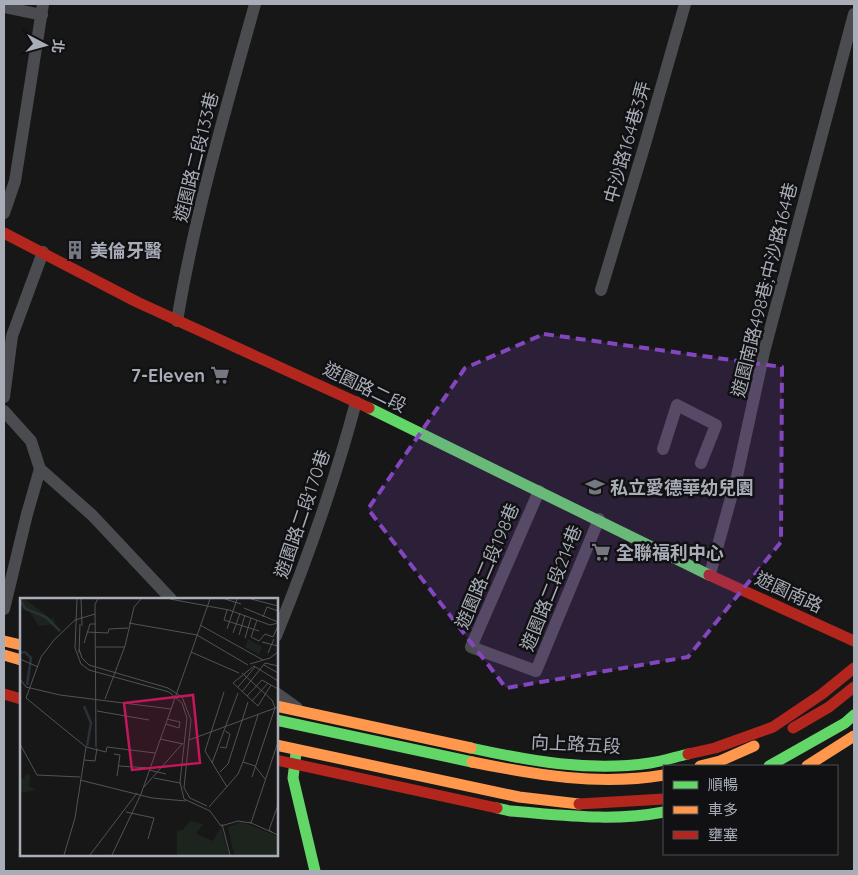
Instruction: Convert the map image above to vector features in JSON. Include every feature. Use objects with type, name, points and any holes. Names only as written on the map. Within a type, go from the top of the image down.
[{"type":"main road","name":"遊園路二段","points":[[4,234],[177,321],[225,341],[356,402],[710,574]]},
{"type":"main road","name":"遊園南路","points":[[710,574],[854,641]]},
{"type":"main road","points":[[4,641],[20,645]]},
{"type":"main road","points":[[4,655],[20,660]]},
{"type":"main road","name":"向上路五段","points":[[278,706],[527,760],[585,766],[616,766],[651,762],[715,748],[773,726],[822,694],[854,668]]},
{"type":"main road","points":[[4,683],[20,687]]},
{"type":"main road","points":[[704,765],[720,761],[783,733],[829,707],[854,688]]},
{"type":"main road","points":[[4,694],[20,699]]},
{"type":"main road","points":[[306,713],[292,778],[315,871]]},
{"type":"main road","points":[[771,765],[845,723],[854,715]]},
{"type":"main road","name":"向上路五段","points":[[278,722],[300,738],[519,797],[584,806],[663,799]]},
{"type":"main road","points":[[809,765],[854,736]]},
{"type":"main road","name":"向上路五段","points":[[278,744],[300,738],[432,755],[520,772],[559,777],[618,780],[663,775]]},
{"type":"main road","points":[[278,761],[510,811],[594,818],[638,817],[663,812]]},
{"type":"street","name":"遊園路二段133巷","points":[[177,321],[183,285],[203,199],[255,4]]},
{"type":"street","name":"中沙路164巷3弄","points":[[601,290],[685,4]]},
{"type":"street","points":[[4,6],[42,10],[15,181],[4,213]]},
{"type":"street","name":"遊園南路498巷;中沙路164巷","points":[[710,574],[737,476],[764,352],[854,14]]},
{"type":"street","points":[[4,397],[12,336],[43,252]]},
{"type":"street","name":"遊園路二段170巷","points":[[278,631],[296,586],[348,434],[356,402]]},
{"type":"street","points":[[663,449],[677,405],[716,425],[701,463]]},
{"type":"street","points":[[4,411],[31,441],[40,469],[92,515],[170,598]]},
{"type":"street","points":[[4,609],[26,514],[40,469]]},
{"type":"street","name":"遊園路二段198巷","points":[[536,671],[472,647],[539,491]]},
{"type":"street","name":"遊園路二段214巷","points":[[536,671],[599,519]]},
{"type":"street","points":[[278,694],[306,713]]},
{"type":"highlighted area","points":[[544,334],[782,367],[781,542],[688,657],[506,688],[368,509],[465,368]]},
{"type":"traffic: fast","points":[[369,408],[709,575]]},
{"type":"traffic: fast","points":[[771,765],[845,723],[854,715]]},
{"type":"traffic: fast","points":[[278,720],[472,762]]},
{"type":"traffic: fast","points":[[471,748],[538,761],[583,766],[650,763],[688,754]]},
{"type":"traffic: fast","points":[[296,753],[293,778],[315,871]]},
{"type":"traffic: fast","points":[[497,808],[510,811],[587,817],[625,817],[663,812]]},
{"type":"traffic: slow","points":[[4,641],[20,645]]},
{"type":"traffic: slow","points":[[4,655],[20,660]]},
{"type":"traffic: slow","points":[[278,706],[471,748]]},
{"type":"traffic: slow","points":[[809,765],[854,736]]},
{"type":"traffic: slow","points":[[278,745],[519,797],[579,804]]},
{"type":"traffic: slow","points":[[704,765],[720,761],[754,746]]},
{"type":"traffic: slow","points":[[472,762],[568,778],[616,779],[663,775]]},
{"type":"traffic: jam","points":[[4,233],[137,302],[369,408]]},
{"type":"traffic: jam","points":[[709,575],[854,641]]},
{"type":"traffic: jam","points":[[688,754],[715,748],[773,727],[822,694],[854,668]]},
{"type":"traffic: jam","points":[[793,728],[829,707],[854,687]]},
{"type":"traffic: jam","points":[[4,694],[20,699]]},
{"type":"traffic: jam","points":[[278,760],[497,808]]},
{"type":"traffic: jam","points":[[579,804],[663,799]]},
{"type":"place","name":"美倫牙醫","points":[[75,250]]},
{"type":"place","name":"7-Eleven","points":[[220,375]]},
{"type":"place","name":"私立愛德華幼兒園","points":[[595,487]]},
{"type":"place","name":"全聯福利中心","points":[[601,552]]}]
